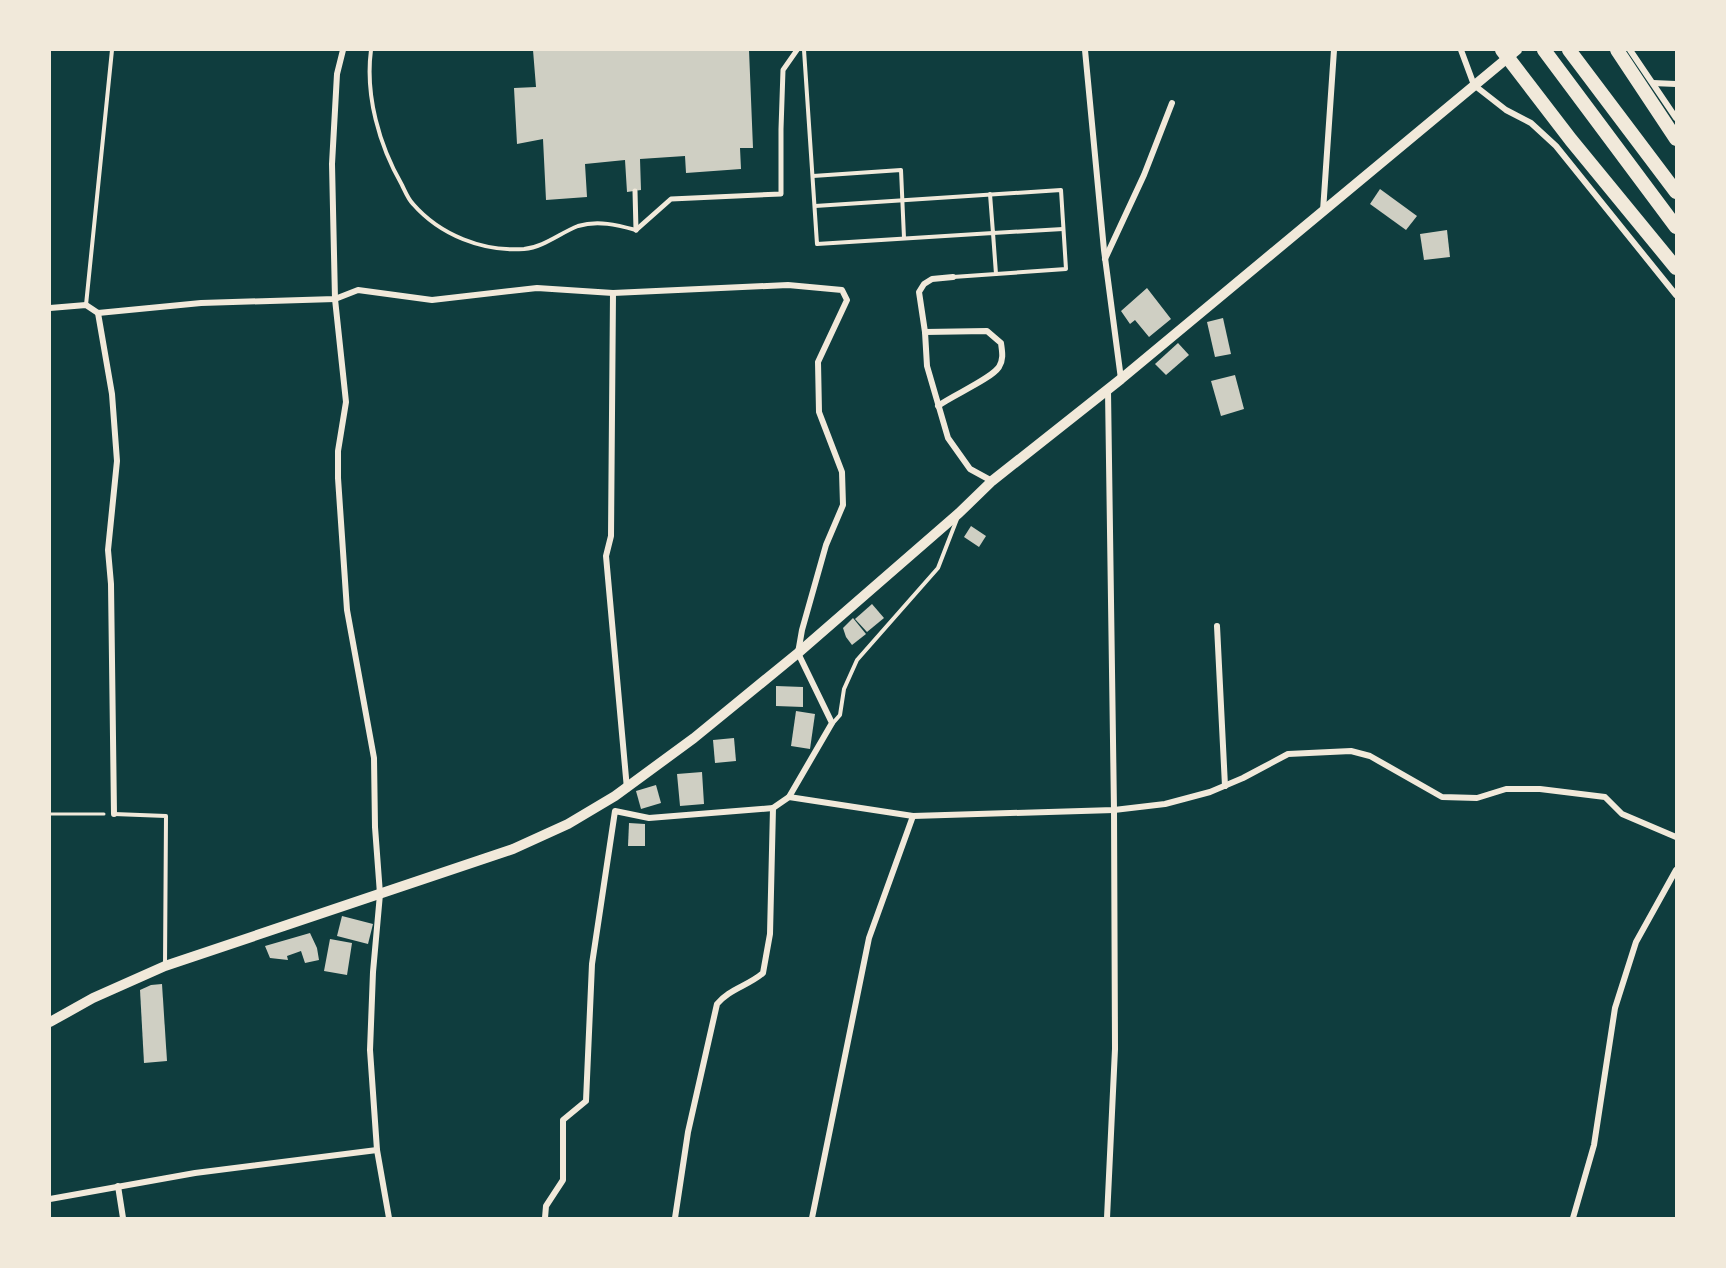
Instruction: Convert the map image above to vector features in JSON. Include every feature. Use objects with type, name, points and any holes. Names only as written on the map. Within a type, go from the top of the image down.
[{"type":"highway","points":[[1544,50],[1677,227]]},
{"type":"highway","points":[[1617,50],[1677,139]]},
{"type":"highway","points":[[1509,52],[1571,140],[1677,268]]},
{"type":"highway","points":[[1572,53],[1677,192]]},
{"type":"main road","points":[[50,1022],[93,998],[165,966],[513,849],[568,824],[627,789],[798,653],[959,513],[992,481],[1108,391],[1474,85],[1509,52]]},
{"type":"street","points":[[343,50],[337,74],[332,164],[335,299],[346,402],[338,451],[347,610],[374,758],[375,827],[380,894],[373,972],[370,1050],[377,1150],[389,1218]]},
{"type":"street","points":[[636,230],[671,199],[781,194],[783,70],[797,50]]},
{"type":"street","points":[[1084,50],[1105,260],[1121,380]]},
{"type":"street","points":[[1323,211],[1334,50]]},
{"type":"street","points":[[1461,50],[1474,85],[1506,111],[1531,123],[1556,146],[1677,295]]},
{"type":"street","points":[[1630,50],[1677,118]]},
{"type":"street","points":[[1653,83],[1677,84]]},
{"type":"street","points":[[1105,260],[1144,175],[1172,104]]},
{"type":"street","points":[[635,191],[636,230]]},
{"type":"street","points":[[953,278],[932,279],[924,284],[919,292],[927,366],[948,438],[970,469],[992,481]]},
{"type":"street","points":[[50,308],[86,305],[98,313],[201,303],[335,299],[358,290],[432,300],[537,288],[613,293],[788,285],[842,290],[847,300],[818,362],[819,412],[842,472],[843,505],[826,545],[802,630],[798,653],[832,723],[789,797],[773,808],[649,819],[615,811]]},
{"type":"street","points":[[613,293],[611,536],[606,556],[627,789]]},
{"type":"street","points":[[98,313],[112,394],[117,461],[108,550],[111,584],[114,813]]},
{"type":"street","points":[[925,332],[987,331],[1001,343],[1003,357],[999,367],[991,375],[951,396],[938,406]]},
{"type":"street","points":[[1107,1218],[1115,1048],[1108,391]]},
{"type":"street","points":[[1217,626],[1225,786]]},
{"type":"street","points":[[789,797],[913,816],[1114,810],[1165,804],[1210,792],[1288,754],[1351,751],[1370,756],[1442,797],[1477,798],[1506,789],[1540,789],[1605,797],[1622,814],[1677,837]]},
{"type":"street","points":[[545,1218],[546,1206],[563,1179],[563,1120],[586,1101],[592,964],[615,811],[615,796]]},
{"type":"street","points":[[675,1218],[688,1132],[717,1004],[724,995],[752,982],[763,973],[770,934],[773,808]]},
{"type":"street","points":[[812,1218],[869,938],[913,816]]},
{"type":"street","points":[[1573,1218],[1594,1145],[1615,1008],[1636,942],[1677,870]]},
{"type":"street","points":[[50,1199],[195,1173],[377,1150]]},
{"type":"street","points":[[118,1186],[123,1218]]},
{"type":"lane","points":[[86,305],[112,50]]},
{"type":"lane","points":[[371,50],[368,69],[377,126],[389,162],[412,204],[438,226],[462,239],[491,248],[525,249],[550,241],[579,226],[605,222],[636,230]]},
{"type":"lane","points":[[804,50],[817,244],[1064,229]]},
{"type":"lane","points":[[813,176],[901,170],[904,238]]},
{"type":"lane","points":[[815,206],[1061,190],[1066,269],[953,278]]},
{"type":"lane","points":[[990,194],[996,274]]},
{"type":"lane","points":[[832,723],[840,715],[844,689],[857,660],[939,568],[959,513]]},
{"type":"lane","points":[[114,813],[166,816],[165,966]]},
{"type":"path","points":[[50,814],[114,813]]},
{"type":"building","points":[[533,50],[749,50],[753,148],[740,148],[741,169],[686,173],[685,156],[640,159],[641,190],[627,192],[625,160],[585,164],[587,197],[546,200],[543,139],[517,144],[514,88],[536,87]]},
{"type":"building","points":[[1380,189],[1417,216],[1406,230],[1370,204]]},
{"type":"building","points":[[1447,230],[1450,257],[1424,260],[1420,234]]},
{"type":"building","points":[[1147,288],[1171,319],[1149,337],[1135,320],[1130,324],[1121,311]]},
{"type":"building","points":[[1223,318],[1231,354],[1215,357],[1207,322]]},
{"type":"building","points":[[1178,343],[1189,355],[1166,375],[1155,364]]},
{"type":"building","points":[[1235,375],[1244,409],[1221,416],[1211,381]]},
{"type":"building","points":[[971,526],[986,536],[979,547],[964,537]]},
{"type":"building","points":[[872,604],[884,618],[867,632],[855,619]]},
{"type":"building","points":[[853,618],[866,634],[852,645],[843,628]]},
{"type":"building","points":[[776,686],[803,687],[803,707],[776,706]]},
{"type":"building","points":[[796,711],[815,714],[810,749],[791,746]]},
{"type":"building","points":[[734,738],[736,761],[715,763],[713,740]]},
{"type":"building","points":[[702,772],[704,804],[680,806],[677,774]]},
{"type":"building","points":[[656,785],[661,803],[641,809],[636,791]]},
{"type":"building","points":[[629,823],[645,824],[645,846],[628,846]]},
{"type":"building","points":[[342,916],[373,924],[368,944],[337,936]]},
{"type":"building","points":[[310,933],[317,948],[319,960],[305,963],[301,951],[287,956],[288,960],[270,958],[265,946]]},
{"type":"building","points":[[330,939],[352,943],[347,975],[324,971]]},
{"type":"building","points":[[162,984],[167,1061],[144,1063],[140,990],[151,985]]}]
